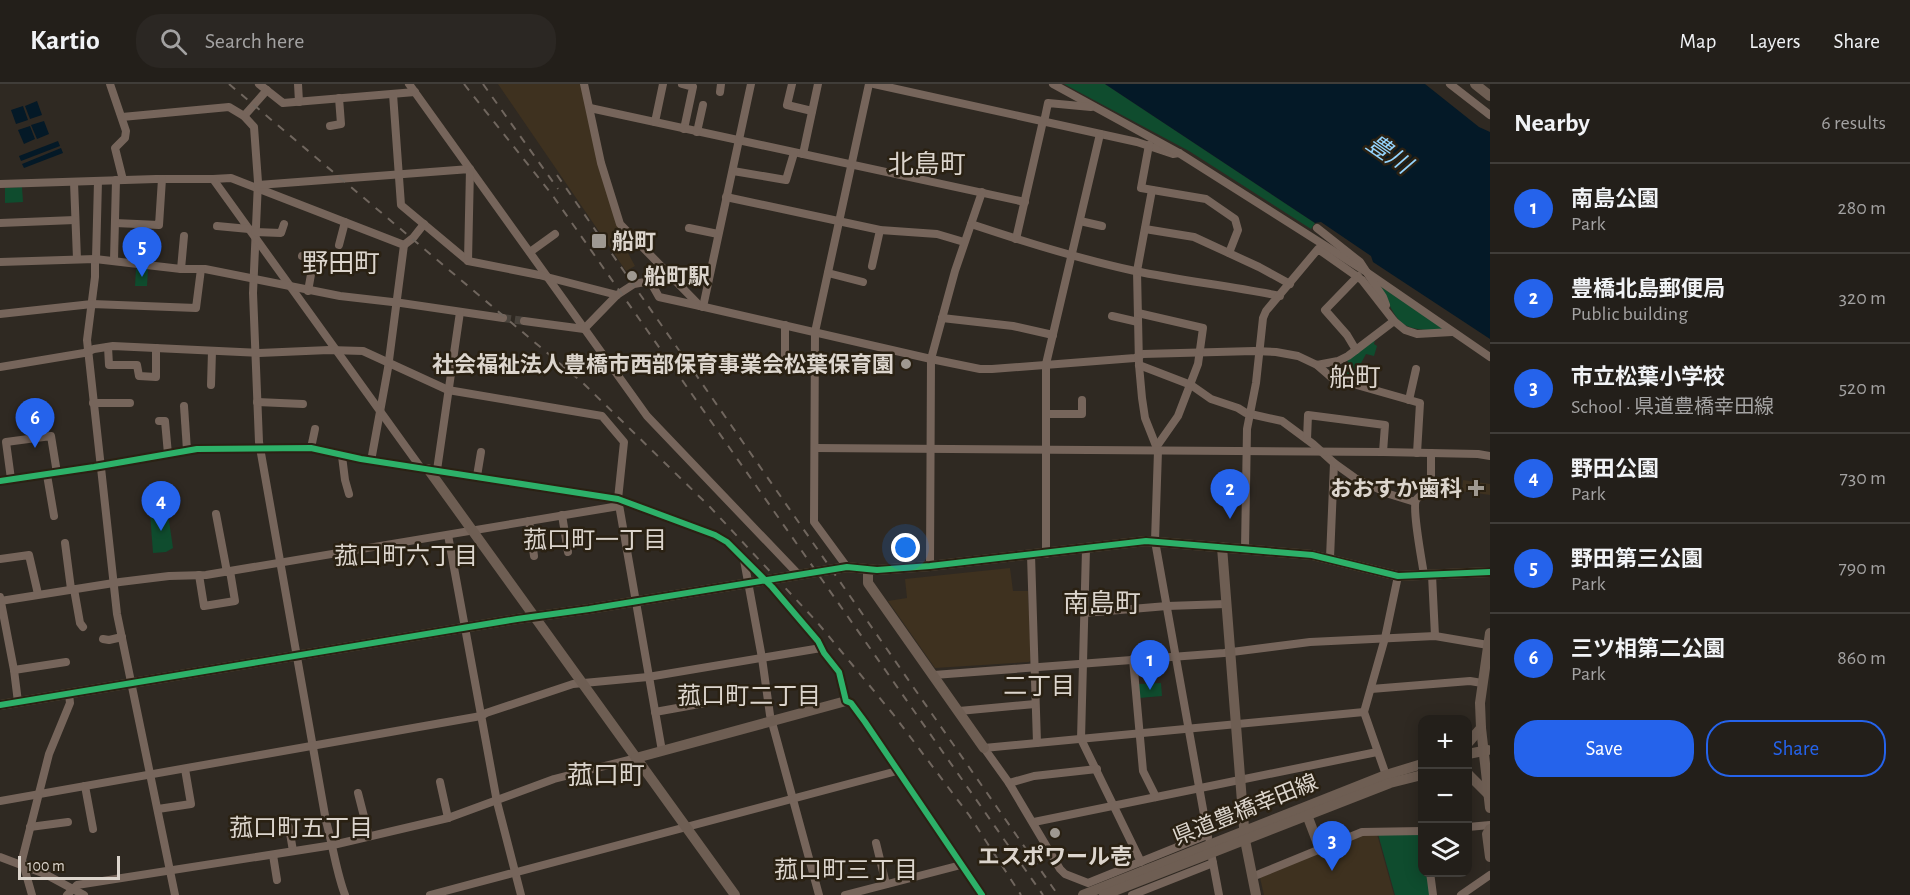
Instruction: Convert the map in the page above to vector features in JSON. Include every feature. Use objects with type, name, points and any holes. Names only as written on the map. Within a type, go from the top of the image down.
[{"type":"street","points":[[110,84],[126,135],[115,148],[119,180],[114,260]]},
{"type":"street","points":[[259,84],[283,103],[415,92]]},
{"type":"street","points":[[298,84],[299,102]]},
{"type":"street","points":[[409,84],[647,416],[798,574]]},
{"type":"street","points":[[584,84],[601,163],[620,224],[702,307]]},
{"type":"street","points":[[655,122],[663,84]]},
{"type":"street","points":[[682,84],[693,87],[684,129]]},
{"type":"street","points":[[702,307],[751,84]]},
{"type":"street","points":[[792,84],[788,105],[812,111]]},
{"type":"street","points":[[733,171],[786,180],[798,154],[818,84]]},
{"type":"street","points":[[847,567],[814,522],[815,332],[869,84]]},
{"type":"street","points":[[874,84],[908,88],[1149,145],[1173,154],[1179,153]]},
{"type":"street","points":[[1053,84],[1179,153],[1490,357]]},
{"type":"street","points":[[1450,84],[1490,115]]},
{"type":"street","points":[[1474,84],[1490,96]]},
{"type":"street","points":[[244,116],[267,90]]},
{"type":"street","points":[[393,94],[401,205],[468,261],[547,277],[617,295]]},
{"type":"street","points":[[330,126],[341,124],[339,99]]},
{"type":"street","points":[[1016,239],[1048,103],[1095,107]]},
{"type":"street","points":[[697,132],[703,105]]},
{"type":"street","points":[[122,117],[229,107],[244,116],[254,127],[257,186],[253,233],[253,280],[260,448],[326,821],[333,845],[336,870],[345,895]]},
{"type":"street","points":[[590,108],[1025,202]]},
{"type":"street","points":[[1046,554],[1046,364],[1100,134]]},
{"type":"street","points":[[1149,145],[1141,188],[1206,199],[1235,219],[1238,230],[1229,253]]},
{"type":"street","points":[[257,186],[470,169]]},
{"type":"street","points":[[468,261],[470,169]]},
{"type":"street","points":[[0,184],[231,178],[257,186],[404,245]]},
{"type":"street","points":[[115,223],[159,225],[162,179]]},
{"type":"street","points":[[213,179],[381,412],[429,469],[735,895]]},
{"type":"street","points":[[98,181],[92,304],[87,340],[93,403],[122,637],[175,895]]},
{"type":"street","points":[[74,182],[77,259]]},
{"type":"street","points":[[1152,190],[1137,271],[1139,360],[1143,411],[1157,448],[1155,541],[1218,895]]},
{"type":"street","points":[[930,566],[931,358],[964,242],[982,192]]},
{"type":"street","points":[[726,197],[880,230],[937,234],[964,242]]},
{"type":"street","points":[[0,223],[75,220]]},
{"type":"street","points":[[339,245],[345,222]]},
{"type":"street","points":[[1080,222],[1102,226]]},
{"type":"street","points":[[217,226],[253,233],[281,233],[284,224]]},
{"type":"street","points":[[371,461],[389,362],[404,245],[424,224]]},
{"type":"street","points":[[971,224],[1071,256],[1137,271],[1280,296]]},
{"type":"street","points":[[689,228],[718,234]]},
{"type":"street","points":[[1317,228],[1360,262],[1361,274],[1325,310],[1347,335],[1356,350]]},
{"type":"street","points":[[872,266],[880,230]]},
{"type":"street","points":[[1145,230],[1194,237],[1290,284]]},
{"type":"street","points":[[530,252],[555,234]]},
{"type":"street","points":[[181,269],[184,236]]},
{"type":"street","points":[[1245,549],[1246,452],[1249,414],[1263,318],[1318,249],[1361,274],[1383,297],[1394,321],[1405,330],[1417,334],[1452,332]]},
{"type":"street","points":[[302,256],[314,258],[308,291]]},
{"type":"street","points":[[0,262],[95,259],[181,269],[201,269],[308,291],[503,318]]},
{"type":"street","points":[[584,329],[617,295],[634,284],[650,281],[663,268]]},
{"type":"street","points":[[0,314],[92,304],[196,308],[201,269]]},
{"type":"street","points":[[828,273],[863,282]]},
{"type":"street","points":[[650,281],[659,297],[980,369],[1139,360],[1191,384],[1211,399],[1249,414],[1282,421],[1355,478],[1389,494],[1415,502]]},
{"type":"street","points":[[429,469],[448,390],[460,312]]},
{"type":"street","points":[[1138,313],[1203,328],[1200,353],[1191,384],[1178,416],[1157,448]]},
{"type":"street","points":[[1112,316],[1138,322]]},
{"type":"street","points":[[942,318],[1013,326],[1053,335]]},
{"type":"street","points":[[524,321],[584,329]]},
{"type":"street","points":[[1317,365],[1338,361],[1394,321]]},
{"type":"street","points":[[784,359],[785,325]]},
{"type":"street","points":[[108,347],[110,365],[136,365],[139,376],[156,377],[156,348]]},
{"type":"street","points":[[0,367],[108,347],[255,353],[363,351],[448,390],[602,416],[624,442],[618,502],[662,751]]},
{"type":"street","points":[[211,385],[212,351]]},
{"type":"street","points":[[1139,360],[1143,354],[1259,352],[1298,356],[1317,365],[1332,378],[1420,403],[1417,453]]},
{"type":"street","points":[[1409,400],[1416,369]]},
{"type":"street","points":[[1046,414],[1082,414],[1082,400]]},
{"type":"street","points":[[257,402],[303,404]]},
{"type":"street","points":[[93,403],[130,403]]},
{"type":"street","points":[[184,406],[187,450]]},
{"type":"street","points":[[1307,439],[1308,415],[1385,425],[1383,452]]},
{"type":"street","points":[[159,422],[165,421],[168,454]]},
{"type":"street","points":[[311,448],[315,429]]},
{"type":"street","points":[[10,479],[6,442],[51,436],[57,473]]},
{"type":"street","points":[[0,481],[187,450],[311,448],[342,456],[618,502],[715,535],[727,542],[765,580],[818,641],[839,672],[846,701]]},
{"type":"street","points":[[815,448],[1047,450],[1157,448],[1246,452],[1383,452],[1490,456]]},
{"type":"street","points":[[477,477],[481,452]]},
{"type":"street","points":[[1431,453],[1431,490],[1420,495],[1415,502],[1414,514],[1428,575],[1435,636]]},
{"type":"street","points":[[342,456],[349,494]]},
{"type":"street","points":[[1330,558],[1334,463]]},
{"type":"street","points":[[47,475],[54,516]]},
{"type":"street","points":[[18,702],[0,600],[114,582],[228,572],[562,515],[618,502]]},
{"type":"street","points":[[199,576],[204,606],[235,601],[216,514]]},
{"type":"street","points":[[562,515],[568,552]]},
{"type":"street","points":[[528,520],[534,556]]},
{"type":"street","points":[[448,535],[496,802],[521,895]]},
{"type":"street","points":[[0,705],[465,627],[636,602],[847,567],[868,570],[930,566],[1155,541],[1330,558],[1398,576],[1490,572]]},
{"type":"street","points":[[65,543],[82,627]]},
{"type":"street","points":[[1222,547],[1245,835],[1256,895]]},
{"type":"street","points":[[1086,549],[1081,739],[1142,862]]},
{"type":"street","points":[[0,559],[29,555],[38,594]]},
{"type":"street","points":[[1030,555],[1037,743]]},
{"type":"street","points":[[744,559],[772,721],[819,895]]},
{"type":"street","points":[[868,570],[868,583],[1009,783],[1065,874],[1088,883],[1142,862],[1210,849]]},
{"type":"street","points":[[1386,775],[1364,712],[1385,638],[1398,576]]},
{"type":"street","points":[[1084,613],[1226,604]]},
{"type":"street","points":[[934,675],[1231,652],[1310,642],[1435,636],[1489,641],[1482,683],[1490,808]]},
{"type":"street","points":[[103,639],[122,637]]},
{"type":"street","points":[[0,801],[481,716],[496,709],[582,683],[648,677],[821,648]]},
{"type":"street","points":[[1133,659],[1143,771],[1156,797]]},
{"type":"street","points":[[14,670],[66,662]]},
{"type":"street","points":[[1371,689],[1470,681],[1482,683]]},
{"type":"street","points":[[32,895],[21,860],[51,747],[70,703],[69,694]]},
{"type":"street","points":[[67,895],[73,887],[333,845],[448,818],[554,779],[846,701],[851,703],[865,722],[982,895]]},
{"type":"street","points":[[655,712],[705,703]]},
{"type":"street","points":[[959,711],[1035,704]]},
{"type":"street","points":[[984,748],[1364,712]]},
{"type":"street","points":[[1472,738],[1484,727]]},
{"type":"street","points":[[1034,822],[1377,752]]},
{"type":"street","name":"県道豊橋幸田線","points":[[1104,895],[1386,775],[1418,765]]},
{"type":"street","points":[[1472,767],[1487,765]]},
{"type":"street","points":[[158,808],[191,804],[185,769]]},
{"type":"street","points":[[1009,783],[1034,776],[1096,770]]},
{"type":"street","points":[[430,895],[897,771]]},
{"type":"street","name":"県道豊橋幸田線","points":[[1245,835],[1307,815],[1390,783],[1418,776]]},
{"type":"street","points":[[1472,778],[1489,791]]},
{"type":"street","points":[[440,782],[448,818]]},
{"type":"street","points":[[85,786],[93,829]]},
{"type":"street","points":[[358,793],[369,836]]},
{"type":"street","points":[[1307,815],[1320,849]]},
{"type":"street","points":[[30,827],[68,822]]},
{"type":"street","points":[[290,827],[293,851]]},
{"type":"street","points":[[1472,827],[1490,827],[1487,834],[1490,857]]},
{"type":"street","points":[[1252,877],[1362,832],[1418,831]]},
{"type":"street","points":[[876,843],[886,884]]},
{"type":"street","points":[[1132,895],[1144,893],[1210,849]]},
{"type":"street","name":"県道豊橋幸田線","points":[[1083,895],[1210,849]]},
{"type":"street","points":[[273,855],[277,880]]},
{"type":"street","points":[[0,857],[73,887],[84,895]]},
{"type":"street","points":[[845,895],[961,865]]},
{"type":"street","points":[[1461,895],[1490,875]]},
{"type":"street","points":[[1431,877],[1433,895]]},
{"type":"shaded area","points":[[498,84],[583,84],[617,225],[633,244],[627,251],[635,266],[626,271]]},
{"type":"shaded area","name":"おおすか歯科","points":[[1463,480],[1490,484],[1490,495],[1462,491]]},
{"type":"shaded area","points":[[1010,568],[1013,591],[1028,591],[1031,660],[1029,662],[935,668],[888,601],[907,598],[905,579]]},
{"type":"shaded area","points":[[1364,834],[1377,834],[1394,895],[1264,895],[1261,875]]},
{"type":"green space","points":[[1064,84],[1105,84],[1315,223],[1311,229],[1189,151]]},
{"type":"green space","points":[[22,187],[23,202],[5,203],[5,188]]},
{"type":"green space","points":[[136,269],[148,269],[147,286],[135,286]]},
{"type":"green space","points":[[1377,284],[1442,330],[1414,328],[1400,321]]},
{"type":"green space","points":[[1375,340],[1374,344],[1377,346],[1374,356],[1366,354],[1354,376],[1347,374],[1345,368],[1351,367],[1347,360]]},
{"type":"green space","points":[[150,513],[168,514],[173,548],[166,552],[153,553]]},
{"type":"green space","points":[[1161,683],[1162,696],[1139,698],[1138,684]]},
{"type":"green space","points":[[1378,834],[1418,834],[1418,877],[1429,877],[1431,895],[1395,895]]},
{"type":"water","name":"豊川","points":[[1105,84],[1425,84],[1479,127],[1490,132],[1490,339],[1373,262],[1371,256],[1321,222],[1315,223]]},
{"type":"water","points":[[37,101],[42,115],[30,119],[25,106]]},
{"type":"water","points":[[23,106],[28,120],[16,124],[11,110]]},
{"type":"water","points":[[44,121],[49,134],[37,139],[31,125]]},
{"type":"water","points":[[30,126],[35,139],[24,144],[18,130]]},
{"type":"water","points":[[58,141],[60,146],[21,161],[19,156]]},
{"type":"water","points":[[61,148],[63,153],[24,168],[22,164]]},
{"type":"tunnel","points":[[503,318],[524,321]]},
{"type":"railway","points":[[229,84],[584,384],[710,507],[817,622],[893,714],[969,815],[1021,895]]},
{"type":"railway","points":[[464,84],[553,196],[1043,895]]},
{"type":"railway","points":[[483,84],[558,189]]},
{"type":"railway","points":[[557,175],[1058,895]]},
{"type":"cycle path","points":[[0,481],[197,449],[311,448],[361,459],[618,499],[715,535],[727,542],[772,587],[818,641],[839,672],[846,701],[851,703],[865,722],[982,895]]},
{"type":"cycle path","points":[[0,705],[847,567],[877,570],[930,566],[1146,541],[1312,555],[1398,576],[1490,572]]},
{"type":"place","name":"船町","points":[[599,241]]},
{"type":"place","name":"船町駅","points":[[632,276]]},
{"type":"place","name":"野田第三公園","points":[[142,277]]},
{"type":"place","name":"社会福祉法人豊橋市西部保育事業会松葉保育園","points":[[906,364]]},
{"type":"place","name":"三ツ相第二公園","points":[[35,448]]},
{"type":"place","name":"おおすか歯科","points":[[1476,488]]},
{"type":"place","name":"豊橋北島郵便局","points":[[1230,519]]},
{"type":"place","name":"野田公園","points":[[161,531]]},
{"type":"place","name":"南島公園","points":[[1150,690]]},
{"type":"place","name":"エスポワール壱","points":[[1055,833]]},
{"type":"place","name":"市立松葉小学校","points":[[1332,871]]},
{"type":"district","name":"北島町","points":[[927,164]]},
{"type":"district","name":"野田町","points":[[341,263]]},
{"type":"district","name":"船町","points":[[1355,377]]},
{"type":"district","name":"菰口町一丁目","points":[[595,540]]},
{"type":"district","name":"菰口町六丁目","points":[[406,556]]},
{"type":"district","name":"南島町","points":[[1102,603]]},
{"type":"district","name":"二丁目","points":[[1039,686]]},
{"type":"district","name":"菰口町二丁目","points":[[749,696]]},
{"type":"district","name":"菰口町","points":[[606,775]]},
{"type":"district","name":"菰口町五丁目","points":[[301,828]]},
{"type":"district","name":"菰口町三丁目","points":[[846,870]]}]
